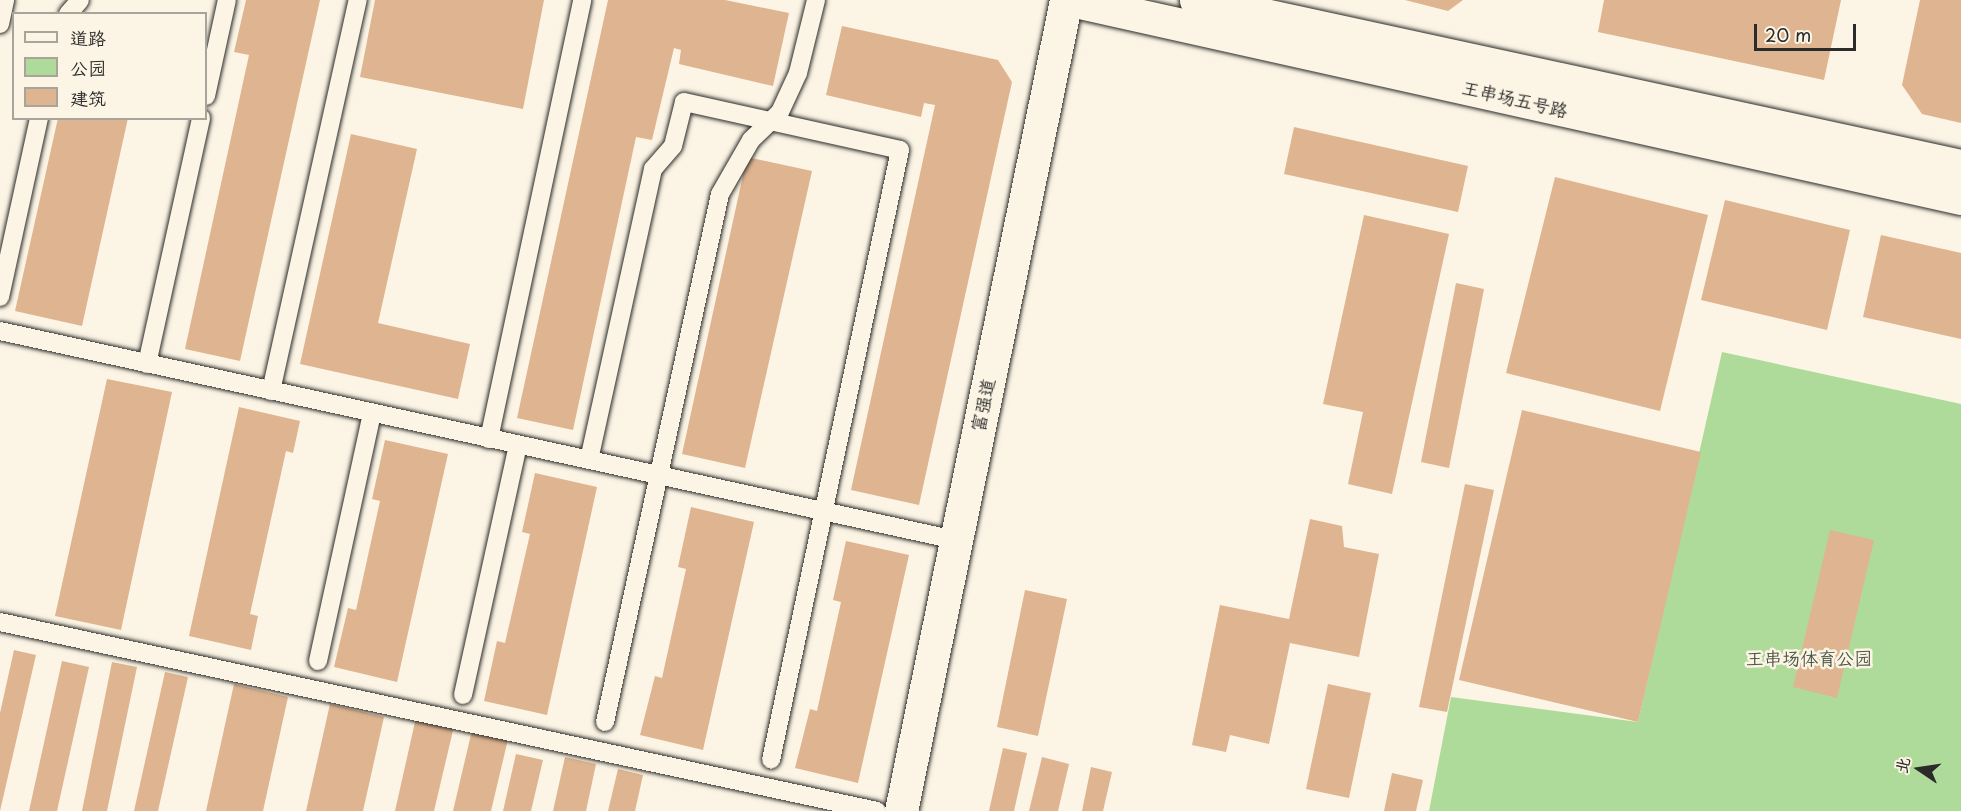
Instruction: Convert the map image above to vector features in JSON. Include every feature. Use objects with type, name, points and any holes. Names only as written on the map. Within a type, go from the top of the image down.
[{"type":"street","name":"王串场五号路","points":[[1068,0],[1961,198]]},
{"type":"street","name":"富强道","points":[[901,811],[1068,0]]},
{"type":"street","name":"王串场五号路","points":[[1196,0],[1961,166]]},
{"type":"lane","points":[[0,24],[5,0]]},
{"type":"lane","points":[[70,12],[80,0]]},
{"type":"lane","points":[[207,91],[226,0]]},
{"type":"lane","points":[[271,391],[358,0]]},
{"type":"lane","points":[[489,439],[582,0]]},
{"type":"lane","points":[[605,722],[720,194],[751,140],[771,121],[798,73],[816,0]]},
{"type":"lane","points":[[589,460],[653,169],[673,146],[684,102],[900,150],[771,760]]},
{"type":"lane","points":[[0,297],[39,120]]},
{"type":"lane","points":[[147,364],[201,120]]},
{"type":"lane","points":[[0,331],[956,540]]},
{"type":"lane","points":[[318,661],[372,413]]},
{"type":"lane","points":[[463,694],[518,445]]},
{"type":"lane","points":[[0,622],[877,811]]},
{"type":"green space","name":"王串场体育公园","points":[[1722,352],[1961,404],[1961,811],[1429,811],[1451,697],[1638,722]]},
{"type":"building","points":[[246,0],[320,0],[240,361],[185,349],[249,55],[234,52]]},
{"type":"building","points":[[375,0],[544,0],[523,109],[360,77]]},
{"type":"building","points":[[608,0],[725,0],[789,13],[773,86],[679,64],[681,50],[674,48],[652,140],[636,137],[573,430],[517,418]]},
{"type":"building","points":[[1405,0],[1463,0],[1448,11]]},
{"type":"building","points":[[1604,0],[1841,0],[1824,80],[1598,32]]},
{"type":"building","points":[[1920,0],[1961,0],[1961,123],[1922,114],[1902,85]]},
{"type":"building","points":[[842,26],[998,60],[1012,82],[919,505],[851,490],[935,105],[924,103],[921,117],[826,95]]},
{"type":"building","points":[[58,120],[128,120],[82,326],[15,311]]},
{"type":"building","points":[[1294,127],[1468,166],[1458,212],[1284,174]]},
{"type":"building","points":[[351,134],[417,149],[378,323],[470,344],[458,399],[300,364]]},
{"type":"building","points":[[747,157],[812,171],[745,468],[682,454]]},
{"type":"building","points":[[1555,177],[1708,215],[1660,411],[1506,373]]},
{"type":"building","points":[[1725,200],[1850,230],[1827,330],[1701,300]]},
{"type":"building","points":[[1364,215],[1449,234],[1392,494],[1348,484],[1363,412],[1323,404]]},
{"type":"building","points":[[1881,235],[1961,253],[1961,339],[1863,317]]},
{"type":"building","points":[[1456,283],[1484,289],[1449,468],[1421,462]]},
{"type":"building","points":[[107,379],[172,392],[121,630],[55,616]]},
{"type":"building","points":[[239,407],[300,421],[293,453],[286,451],[250,614],[258,616],[251,650],[189,636]]},
{"type":"building","points":[[1522,410],[1701,452],[1638,722],[1459,680]]},
{"type":"building","points":[[385,440],[448,454],[397,682],[334,667],[348,608],[356,610],[380,501],[372,499]]},
{"type":"building","points":[[535,473],[597,487],[547,715],[484,701],[497,641],[505,643],[530,534],[522,532]]},
{"type":"building","points":[[1465,484],[1494,490],[1447,712],[1419,707]]},
{"type":"building","points":[[691,507],[754,522],[703,750],[640,735],[655,676],[662,678],[686,569],[678,567]]},
{"type":"building","points":[[1310,519],[1342,526],[1344,547],[1379,554],[1359,657],[1290,643],[1269,744],[1230,735],[1226,752],[1192,745],[1220,605],[1289,619]]},
{"type":"building","points":[[1830,530],[1874,540],[1837,698],[1793,687]]},
{"type":"building","points":[[846,541],[909,555],[858,783],[795,768],[810,709],[817,711],[841,602],[833,600]]},
{"type":"building","points":[[1025,590],[1067,599],[1038,736],[997,727]]},
{"type":"building","points":[[14,650],[36,655],[0,811],[0,713]]},
{"type":"building","points":[[62,661],[89,667],[57,811],[29,811]]},
{"type":"building","points":[[112,662],[137,667],[107,811],[82,811]]},
{"type":"building","points":[[165,672],[188,677],[158,811],[134,811]]},
{"type":"building","points":[[234,684],[288,697],[263,811],[206,811]]},
{"type":"building","points":[[1328,684],[1371,693],[1349,798],[1306,789]]},
{"type":"building","points":[[330,704],[384,717],[363,811],[306,811]]},
{"type":"building","points":[[417,713],[455,722],[434,811],[395,811]]},
{"type":"building","points":[[473,726],[509,735],[491,811],[453,811]]},
{"type":"building","points":[[1003,748],[1027,753],[1014,811],[989,811]]},
{"type":"building","points":[[516,754],[543,760],[531,811],[503,811]]},
{"type":"building","points":[[565,757],[596,764],[586,811],[553,811]]},
{"type":"building","points":[[1042,757],[1069,764],[1058,811],[1029,811]]},
{"type":"building","points":[[1091,767],[1112,772],[1103,811],[1082,811]]},
{"type":"building","points":[[618,769],[643,775],[635,811],[608,811]]},
{"type":"building","points":[[1392,773],[1423,780],[1416,811],[1384,811]]}]
